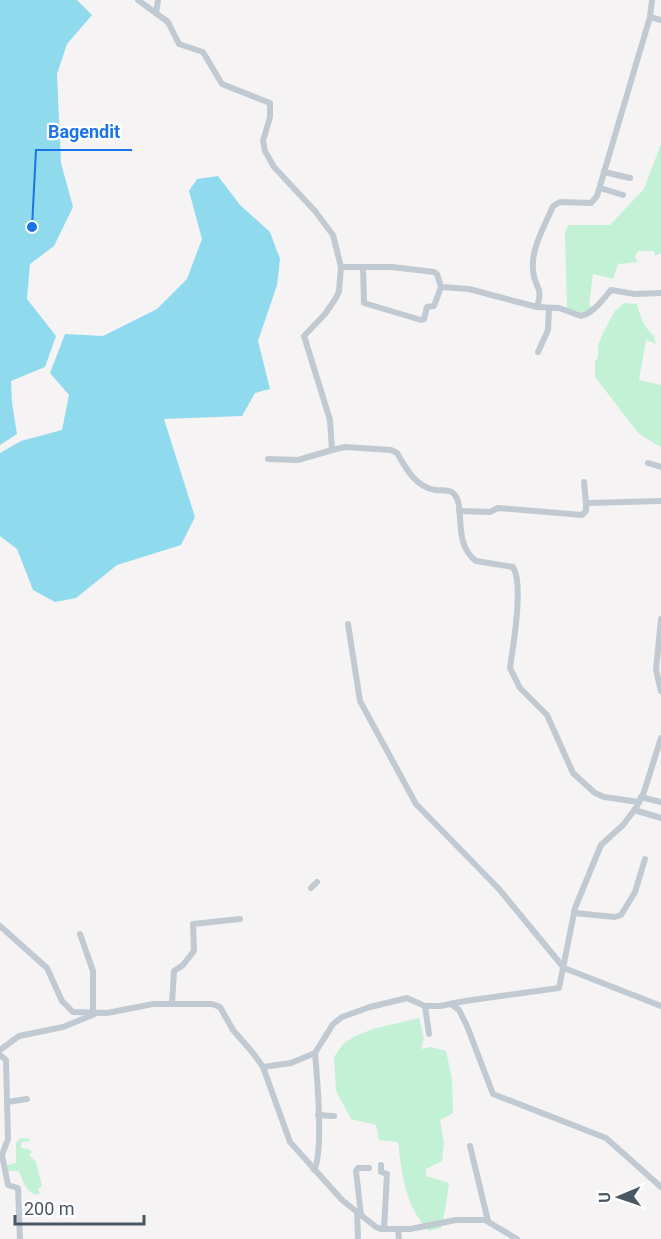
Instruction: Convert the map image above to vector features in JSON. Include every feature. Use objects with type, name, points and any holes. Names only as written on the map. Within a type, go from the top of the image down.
[{"type":"street","points":[[138,0],[171,26],[178,44],[205,54],[222,84],[270,104],[270,117],[263,141],[265,151],[274,167],[315,211],[333,235],[341,267],[339,291],[325,314],[304,334],[330,420],[332,450]]},
{"type":"street","points":[[156,13],[158,0]]},
{"type":"street","points":[[537,308],[541,294],[534,274],[534,255],[553,206],[558,203],[591,203],[597,196],[650,18],[652,0]]},
{"type":"street","points":[[650,18],[661,20]]},
{"type":"street","points":[[604,172],[630,178]]},
{"type":"street","points":[[600,188],[623,195]]},
{"type":"street","points":[[341,267],[363,267],[392,267],[434,272],[437,274],[441,287],[434,306],[427,307],[424,319],[421,320],[364,303],[363,267]]},
{"type":"street","points":[[441,287],[469,289],[537,308],[563,309],[581,316],[585,316],[603,301],[611,290],[635,294],[661,293]]},
{"type":"street","points":[[538,352],[548,330],[549,308]]},
{"type":"street","points":[[268,459],[298,460],[345,447],[394,451],[421,485],[435,490],[453,492],[459,511],[462,541],[473,558],[476,561],[513,567],[518,577],[510,668],[520,688],[547,715],[569,768],[595,793],[603,797],[661,802]]},
{"type":"street","points":[[648,463],[661,467]]},
{"type":"street","points":[[459,511],[489,512],[498,508],[582,515],[586,512],[589,503],[584,482]]},
{"type":"street","points":[[589,503],[661,501]]},
{"type":"street","points":[[661,619],[660,651],[656,670],[661,691]]},
{"type":"street","points":[[348,624],[360,701],[416,804],[499,889],[564,968],[661,1006]]},
{"type":"street","points":[[314,1170],[318,1149],[315,1053],[332,1025],[342,1017],[407,998],[425,1006],[446,1005],[558,989],[561,986],[574,913],[601,845],[623,825],[634,810],[661,738]]},
{"type":"street","points":[[634,810],[661,818]]},
{"type":"street","points":[[574,913],[615,917],[621,915],[635,892],[645,859]]},
{"type":"street","points":[[172,1004],[174,970],[183,964],[194,951],[194,924],[240,919]]},
{"type":"street","points":[[0,926],[47,968],[62,1000],[71,1011],[94,1014],[153,1004],[212,1004],[220,1007],[233,1030],[263,1067],[288,1140],[342,1200],[376,1227],[384,1230],[398,1230],[456,1220],[488,1221],[517,1239]]},
{"type":"street","points":[[80,934],[93,971],[94,1014]]},
{"type":"street","points":[[446,1005],[459,1010],[478,1051],[493,1094],[602,1136],[661,1187]]},
{"type":"street","points":[[425,1006],[429,1034]]},
{"type":"street","points":[[0,1050],[19,1036],[63,1028],[94,1014]]},
{"type":"street","points":[[263,1067],[291,1063],[315,1053]]},
{"type":"street","points":[[0,1055],[6,1060],[8,1119],[8,1141],[2,1155],[2,1172],[8,1185],[18,1188],[20,1239]]},
{"type":"street","points":[[7,1102],[27,1099]]},
{"type":"street","points":[[318,1115],[334,1116]]},
{"type":"street","points":[[0,1119],[8,1119]]},
{"type":"street","points":[[470,1146],[488,1221]]},
{"type":"street","points":[[381,1165],[381,1172],[387,1174],[384,1230]]},
{"type":"street","points":[[358,1239],[356,1171],[358,1168],[369,1168]]},
{"type":"street","points":[[398,1230],[399,1239]]},
{"type":"green space","points":[[661,144],[661,253],[655,256],[654,251],[638,251],[635,257],[638,262],[618,264],[613,279],[593,274],[589,305],[593,308],[584,316],[567,310],[565,233],[568,225],[610,225],[644,189]]},
{"type":"green space","points":[[624,303],[637,304],[643,322],[654,336],[656,344],[646,340],[639,380],[661,385],[661,447],[639,434],[595,377],[598,345],[615,311]]},
{"type":"green space","points":[[419,1018],[424,1038],[421,1049],[431,1047],[446,1051],[452,1079],[453,1113],[440,1120],[444,1143],[442,1161],[426,1169],[426,1176],[449,1183],[445,1211],[441,1228],[429,1231],[410,1201],[403,1178],[398,1142],[379,1140],[376,1125],[351,1119],[336,1091],[334,1057],[343,1044],[355,1036],[373,1029]]},
{"type":"green space","points":[[21,1138],[30,1139],[30,1141],[21,1142],[21,1148],[29,1149],[32,1152],[29,1155],[36,1162],[42,1186],[38,1189],[40,1193],[37,1195],[28,1189],[19,1171],[7,1171],[7,1165],[16,1163],[16,1142]]},
{"type":"water","points":[[0,0],[77,0],[92,15],[67,44],[57,74],[61,163],[73,207],[54,246],[30,264],[27,299],[56,336],[45,367],[11,381],[17,434],[0,445]]},
{"type":"water","points":[[218,176],[240,205],[270,232],[280,259],[277,285],[258,341],[270,389],[255,393],[242,416],[164,419],[195,517],[181,545],[117,565],[76,598],[55,602],[33,590],[17,549],[0,536],[0,453],[21,441],[62,430],[69,395],[50,373],[65,334],[103,336],[157,309],[187,279],[202,239],[189,191],[197,179]]},
{"type":"place","name":"Bagendit","points":[[32,227]]}]
